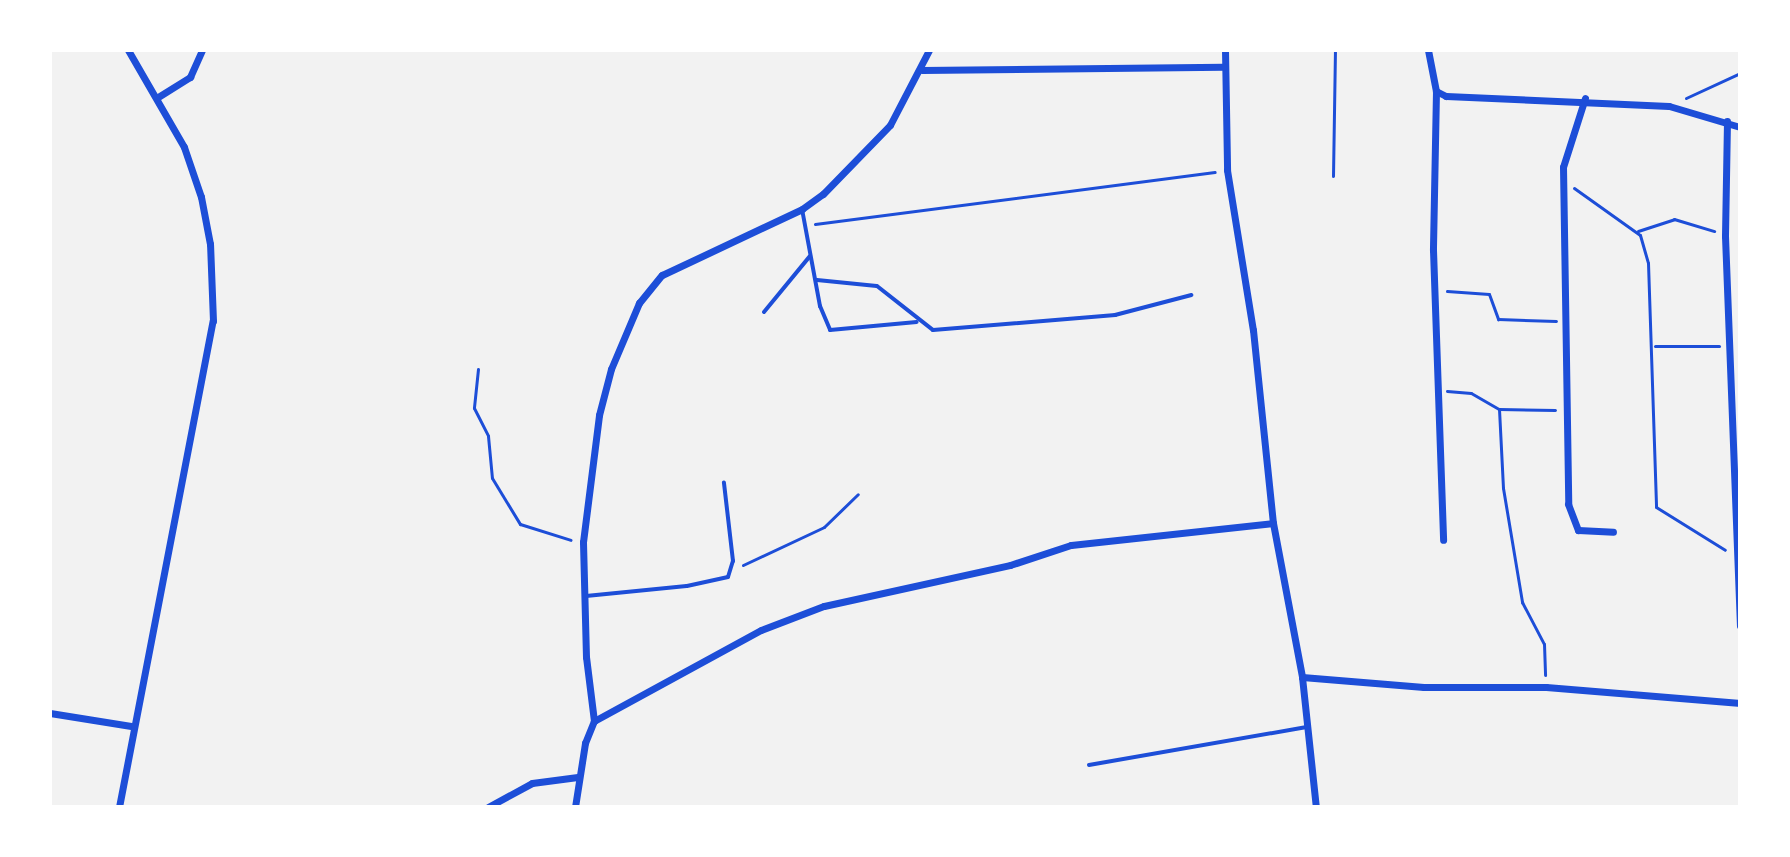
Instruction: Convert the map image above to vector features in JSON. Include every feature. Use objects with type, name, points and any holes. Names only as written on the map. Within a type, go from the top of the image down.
[{"type":"street","points":[[119,807],[131,726],[170,558],[213,321],[210,244],[201,197],[158,97],[128,50]]},
{"type":"street","points":[[158,97],[190,77],[202,50]]},
{"type":"street","points":[[575,807],[578,777],[594,721],[583,542],[604,390],[647,292],[680,265],[802,209],[874,144],[922,70],[929,50]]},
{"type":"street","points":[[1225,50],[1227,170],[1253,330],[1273,523],[1302,677],[1316,807]]},
{"type":"street","points":[[1428,50],[1436,91],[1434,290],[1440,382],[1443,540]]},
{"type":"street","points":[[922,70],[1223,67]]},
{"type":"street","points":[[1436,91],[1446,96],[1585,98],[1669,106],[1740,127]]},
{"type":"street","points":[[1585,98],[1564,154],[1570,520],[1578,530],[1613,532]]},
{"type":"street","points":[[1727,121],[1725,236],[1740,626]]},
{"type":"street","points":[[594,721],[733,644],[824,606],[1010,565],[1071,545],[1273,523]]},
{"type":"street","points":[[1302,677],[1424,687],[1546,687],[1740,703]]},
{"type":"street","points":[[50,713],[131,726]]},
{"type":"street","points":[[488,807],[532,783],[578,777]]},
{"type":"lane","points":[[802,209],[820,306],[833,331],[918,322]]},
{"type":"lane","points":[[764,312],[810,256]]},
{"type":"lane","points":[[817,280],[877,286],[918,322],[933,330],[1087,318],[1146,310],[1191,295]]},
{"type":"lane","points":[[584,597],[719,581],[733,570],[724,483]]},
{"type":"lane","points":[[1089,765],[1307,727]]},
{"type":"path","points":[[1333,176],[1335,50]]},
{"type":"path","points":[[1669,106],[1740,73]]},
{"type":"path","points":[[803,225],[1137,186],[1227,170]]},
{"type":"path","points":[[1564,181],[1636,232],[1648,263],[1656,507],[1735,556]]},
{"type":"path","points":[[1636,232],[1674,219],[1725,236]]},
{"type":"path","points":[[1434,290],[1489,294],[1498,319],[1568,321]]},
{"type":"path","points":[[1653,346],[1731,346]]},
{"type":"path","points":[[478,369],[474,408],[488,436],[492,478],[523,526],[583,542]]},
{"type":"path","points":[[1440,382],[1446,391],[1471,393],[1499,409],[1567,410]]},
{"type":"path","points":[[1499,409],[1503,488],[1522,602],[1544,644],[1546,687]]},
{"type":"path","points":[[733,570],[824,527],[858,494]]}]
